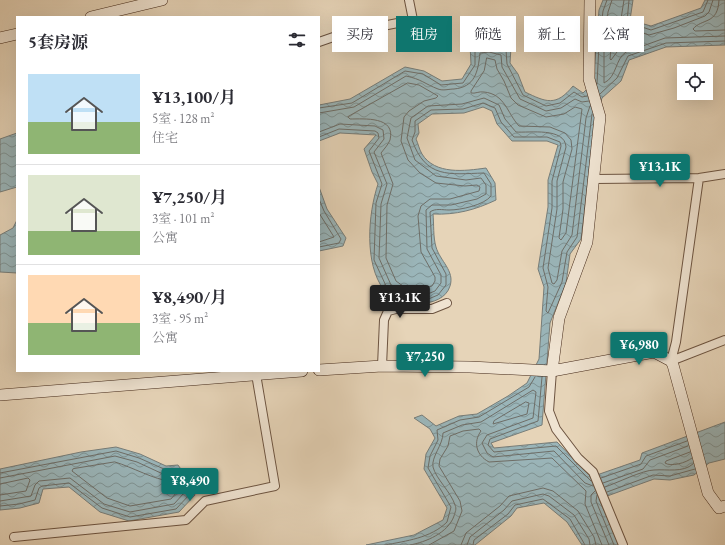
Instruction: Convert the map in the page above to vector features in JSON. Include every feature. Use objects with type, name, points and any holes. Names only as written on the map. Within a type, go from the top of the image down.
[{"type":"street","points":[[95,16],[162,0]]},
{"type":"street","points":[[320,42],[342,34],[414,20],[409,0]]},
{"type":"street","points":[[590,0],[588,79],[600,117],[588,242],[559,318],[550,371],[550,411],[556,429],[578,458],[593,472],[623,545]]},
{"type":"street","points":[[0,38],[16,34]]},
{"type":"street","points":[[594,179],[699,178],[725,174]]},
{"type":"street","points":[[699,178],[676,342],[671,361],[708,493],[719,508],[725,506]]},
{"type":"street","points":[[382,366],[384,320],[388,311],[396,309],[432,309],[447,304]]},
{"type":"street","points":[[320,370],[382,366],[470,367],[550,371],[654,352],[671,361],[725,340]]},
{"type":"street","points":[[0,395],[287,372]]},
{"type":"street","points":[[14,538],[186,520],[205,501],[275,486],[256,374]]},
{"type":"water","points":[[603,0],[633,0],[631,16],[599,16]]},
{"type":"water","points":[[705,0],[725,0],[725,45],[666,47],[629,60],[621,81],[602,98],[595,119],[581,239],[570,254],[566,283],[550,323],[542,425],[491,443],[494,448],[557,442],[591,477],[640,460],[642,453],[725,422],[725,459],[709,463],[694,475],[670,480],[654,479],[599,499],[619,545],[582,545],[567,522],[544,503],[517,508],[511,516],[475,545],[366,545],[414,535],[443,520],[447,508],[424,469],[426,454],[435,438],[430,429],[414,418],[422,415],[436,426],[459,416],[477,414],[527,383],[539,359],[544,287],[538,269],[548,207],[548,180],[558,145],[547,141],[512,141],[497,124],[492,111],[483,107],[464,113],[432,114],[418,124],[419,133],[416,139],[422,154],[428,161],[442,168],[451,170],[486,168],[495,183],[496,200],[481,207],[465,211],[450,214],[433,214],[435,243],[438,252],[449,271],[451,281],[450,286],[446,294],[439,299],[429,302],[409,303],[390,296],[384,290],[373,267],[370,224],[378,184],[364,149],[376,135],[340,133],[320,141],[320,105],[350,99],[405,67],[424,71],[442,81],[462,79],[471,64],[470,52],[511,52],[510,63],[518,74],[525,92],[545,100],[556,100],[567,93],[573,86],[583,93],[593,83],[596,52],[644,52],[644,24],[651,26],[701,8]]},
{"type":"water","points":[[16,133],[16,187],[0,192],[0,139]]},
{"type":"water","points":[[320,190],[327,209],[346,238],[343,246],[320,251]]},
{"type":"water","points":[[16,222],[16,273],[0,272],[0,235],[13,228]]},
{"type":"water","points":[[116,447],[140,454],[166,466],[178,465],[188,479],[195,495],[179,512],[129,521],[100,512],[69,487],[43,489],[39,503],[20,508],[0,510],[0,469],[81,452]]}]
